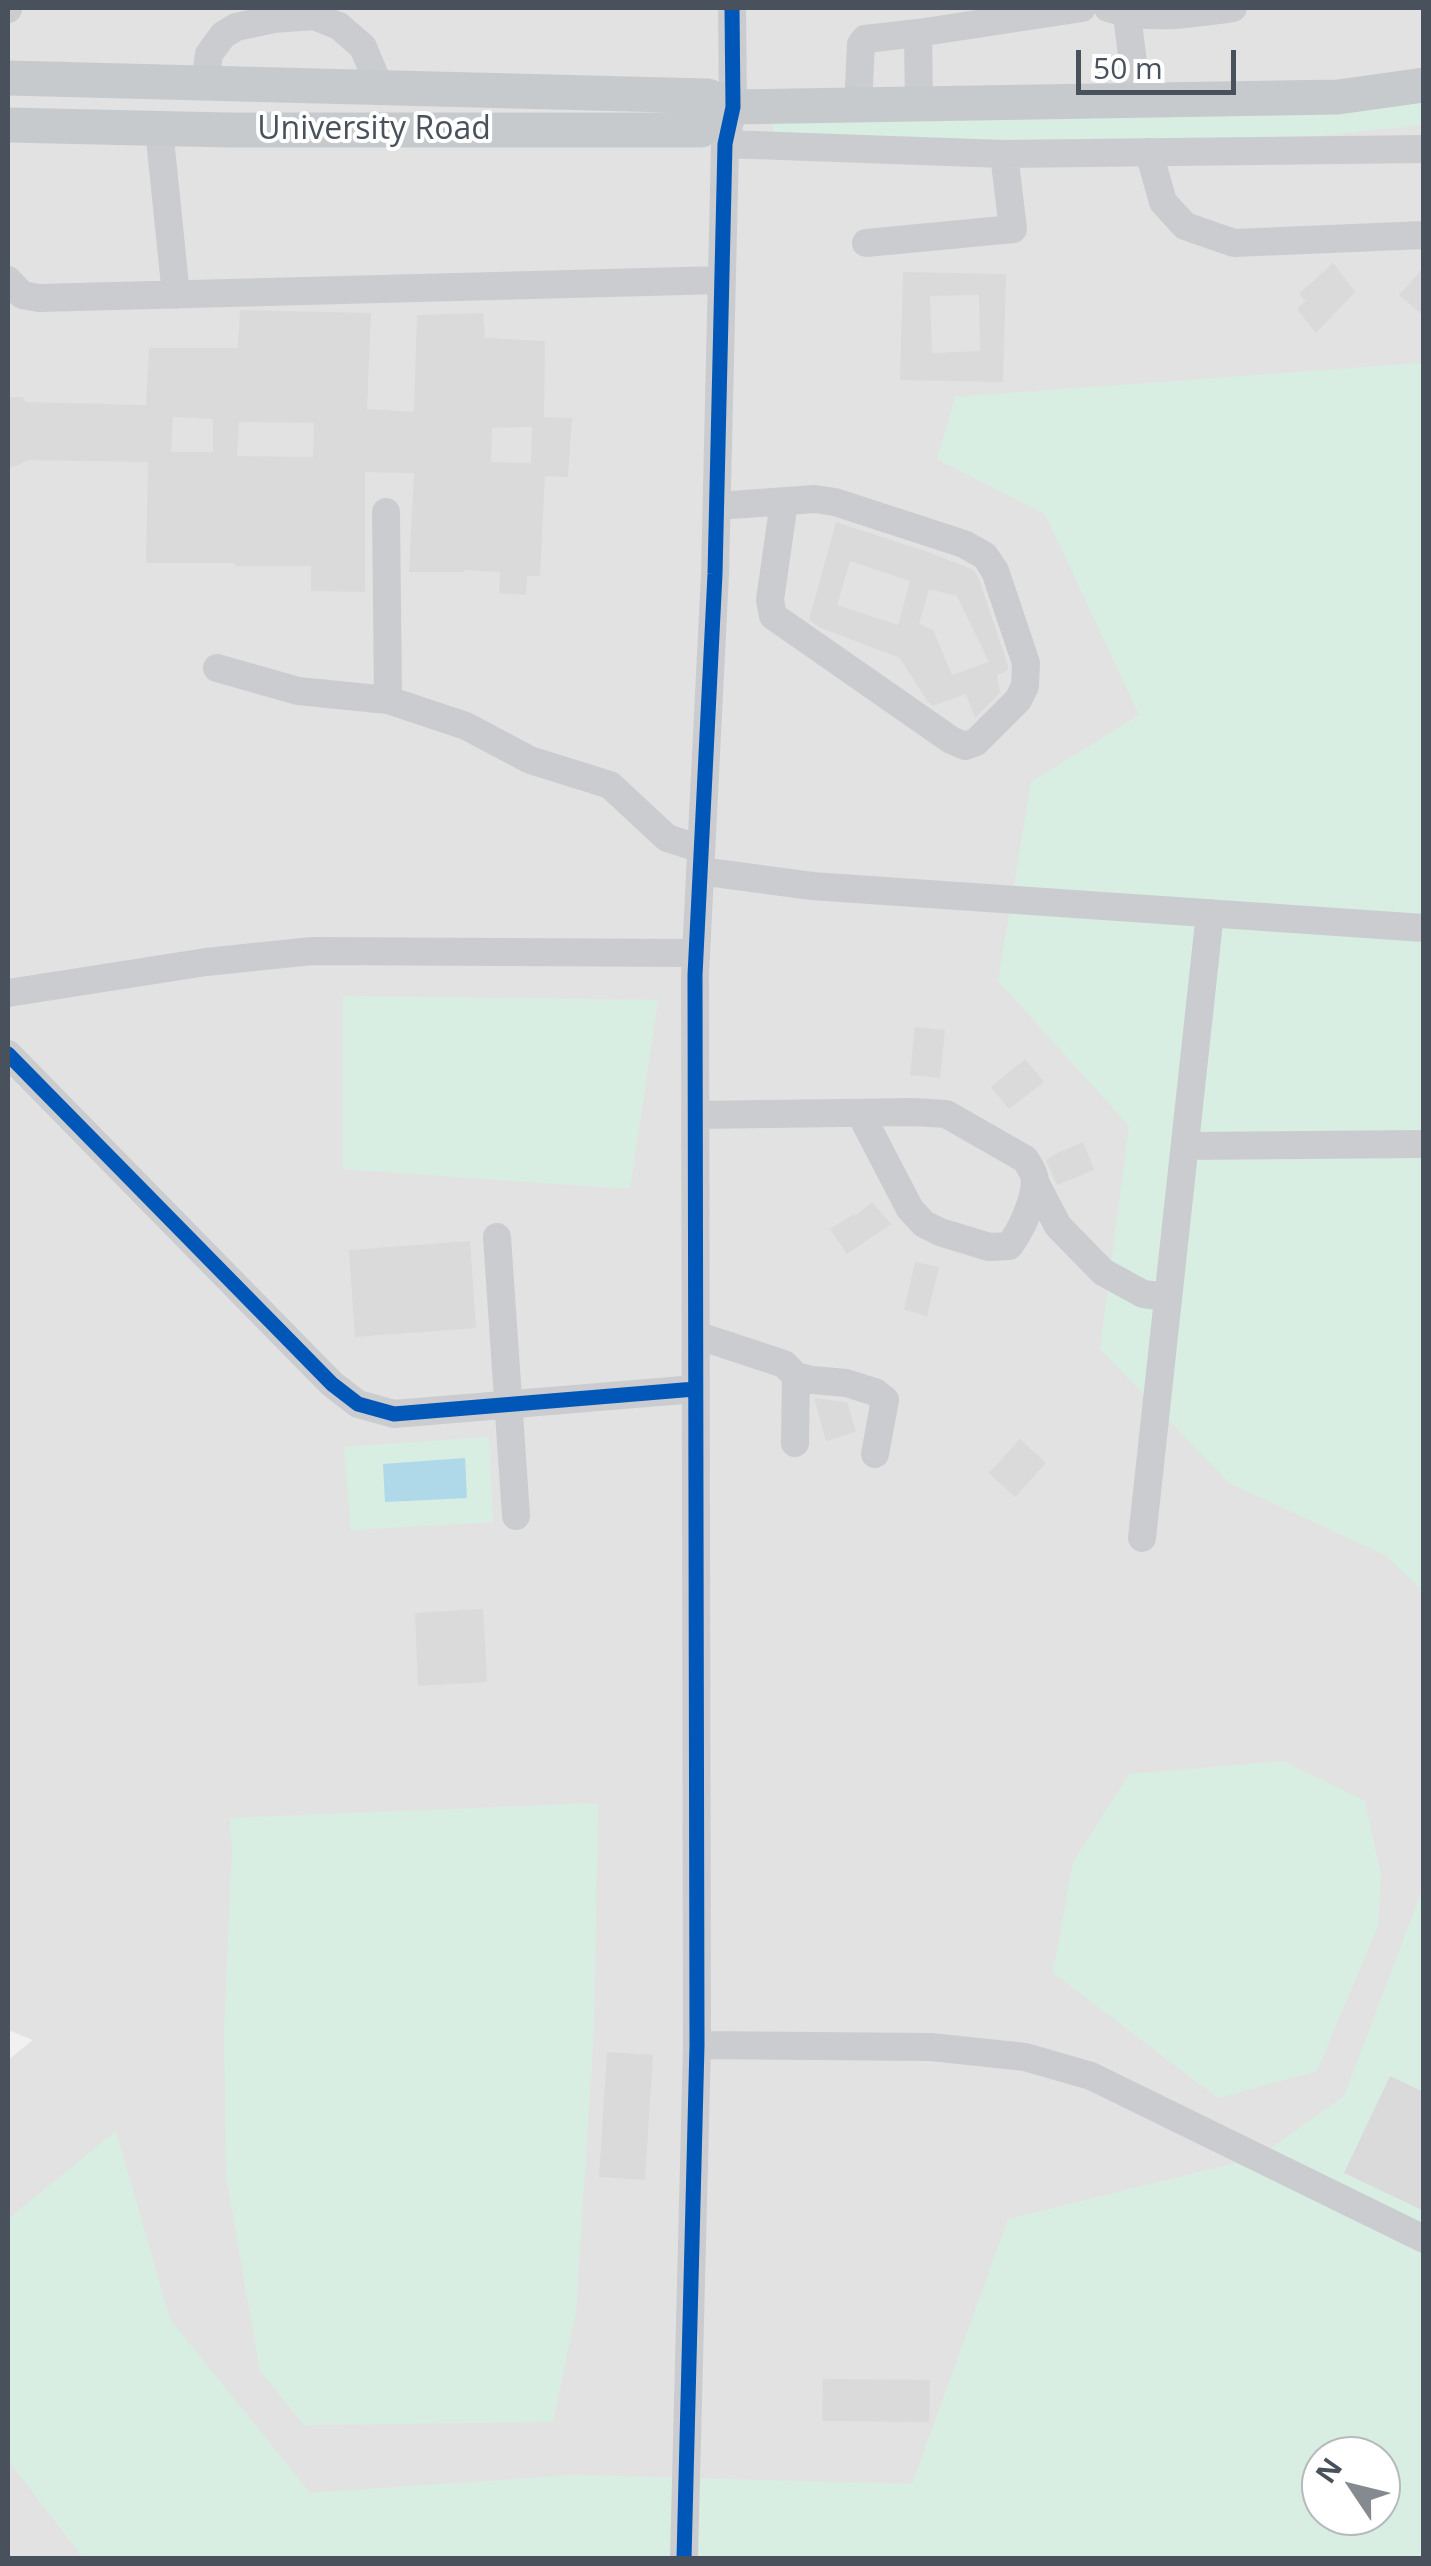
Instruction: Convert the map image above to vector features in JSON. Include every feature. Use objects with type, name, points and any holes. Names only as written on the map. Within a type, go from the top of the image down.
[{"type":"main road","name":"University Road","points":[[8,78],[708,96],[732,107],[1338,97],[1424,85]]},
{"type":"main road","name":"University Road","points":[[8,126],[701,130],[732,107]]},
{"type":"street","points":[[684,2558],[697,2045],[696,953],[717,506],[732,8]]},
{"type":"street","points":[[858,105],[861,44],[865,39],[1082,8]]},
{"type":"street","points":[[1138,100],[1120,10],[1152,15],[1233,8]]},
{"type":"street","points":[[205,83],[209,54],[223,35],[236,27],[314,16],[339,26],[363,47],[380,88]]},
{"type":"street","points":[[918,34],[919,104]]},
{"type":"street","points":[[159,129],[176,294]]},
{"type":"street","points":[[725,144],[1004,154],[1424,148]]},
{"type":"street","points":[[1149,152],[1163,202],[1185,226],[1234,243],[1424,235]]},
{"type":"street","points":[[866,243],[1014,229],[1004,154]]},
{"type":"street","points":[[8,280],[22,295],[39,298],[722,280]]},
{"type":"street","points":[[717,506],[815,499],[835,502],[964,544],[984,556],[995,572],[1026,663],[1025,686],[1018,700],[976,742],[965,746],[951,740],[773,616],[770,600],[784,502]]},
{"type":"street","points":[[386,512],[388,700]]},
{"type":"street","points":[[217,668],[298,691],[388,700],[466,726],[530,760],[610,785],[668,838],[701,860],[812,886],[1424,928]]},
{"type":"street","points":[[1142,1538],[1210,913]]},
{"type":"street","points":[[8,993],[206,962],[312,951],[696,953]]},
{"type":"street","points":[[8,1054],[332,1384],[358,1404],[394,1414],[695,1389]]},
{"type":"street","points":[[860,1112],[910,1209],[924,1224],[940,1232],[990,1247],[1009,1246],[1022,1230],[1035,1182]]},
{"type":"street","points":[[695,1116],[946,1114],[1025,1158],[1058,1226],[1103,1272],[1142,1294],[1168,1297]]},
{"type":"street","points":[[1185,1146],[1424,1144]]},
{"type":"street","points":[[496,1237],[516,1516]]},
{"type":"street","points":[[696,1335],[784,1364],[796,1376],[846,1383],[874,1392],[886,1400],[876,1454]]},
{"type":"street","points":[[795,1443],[796,1376]]},
{"type":"street","points":[[697,2045],[930,2046],[1025,2057],[1091,2076],[1424,2239]]},
{"type":"shaded area","points":[[8,8],[1423,8],[1423,2558],[8,2558],[8,2060],[33,2040],[8,2030]]},
{"type":"green space","points":[[1423,96],[1423,125],[1305,137],[772,139],[774,116]]},
{"type":"green space","points":[[1423,363],[1423,1591],[1385,1555],[1229,1483],[1100,1349],[1129,1126],[998,981],[1031,782],[1139,715],[1045,514],[937,459],[955,397]]},
{"type":"green space","points":[[343,996],[658,1000],[630,1189],[343,1169]]},
{"type":"green space","points":[[489,1437],[493,1522],[351,1530],[344,1447]]},
{"type":"green space","points":[[1283,1761],[1365,1801],[1381,1876],[1378,1926],[1317,2071],[1218,2098],[1053,1973],[1073,1862],[1129,1774]]},
{"type":"green space","points":[[598,1803],[594,2029],[576,2311],[553,2422],[304,2425],[260,2371],[226,2176],[224,2032],[230,1818]]},
{"type":"green space","points":[[1423,1888],[1423,2558],[83,2558],[8,2460],[8,2219],[116,2131],[170,2319],[310,2493],[575,2475],[912,2484],[1008,2219],[1257,2158],[1344,2096]]},
{"type":"water","points":[[465,1458],[467,1498],[385,1502],[383,1464]]},
{"type":"building","points":[[1333,263],[1355,292],[1316,333],[1297,309],[1306,301],[1299,294]]},
{"type":"building","points":[[1424,267],[1424,316],[1399,295]]},
{"type":"building","points":[[903,272],[1006,274],[1003,382],[900,380]],"holes":[[[979,295],[980,351],[932,353],[930,296]]]},
{"type":"building","points":[[240,310],[371,313],[367,409],[414,412],[417,315],[483,313],[485,338],[545,341],[544,417],[572,418],[568,477],[545,476],[540,576],[527,576],[526,595],[499,593],[500,572],[409,572],[414,473],[365,472],[365,592],[311,591],[311,566],[146,563],[148,462],[29,460],[8,469],[8,397],[22,397],[26,402],[146,405],[149,348],[238,348]],"holes":[[[173,417],[213,419],[213,452],[171,452]],[[239,422],[314,423],[313,457],[237,456]],[[532,427],[531,463],[491,462],[492,428]]]},
{"type":"building","points":[[836,522],[974,570],[1008,670],[997,675],[1000,693],[975,718],[966,694],[933,706],[900,658],[809,620]],"holes":[[[850,561],[910,581],[898,625],[837,605]],[[929,589],[957,596],[989,662],[952,675],[933,630],[919,624]]]},
{"type":"building","points":[[915,1027],[945,1030],[940,1078],[910,1075]]},
{"type":"building","points":[[1025,1059],[1044,1082],[1009,1109],[991,1087]]},
{"type":"building","points":[[1083,1142],[1094,1170],[1057,1185],[1046,1160]]},
{"type":"building","points":[[872,1202],[891,1224],[847,1254],[830,1229]]},
{"type":"building","points":[[470,1241],[476,1328],[355,1337],[349,1250]]},
{"type":"building","points":[[915,1262],[939,1267],[927,1316],[904,1310]]},
{"type":"building","points":[[814,1398],[847,1402],[856,1432],[826,1441]]},
{"type":"building","points":[[1020,1439],[1046,1463],[1015,1497],[989,1473]]},
{"type":"building","points":[[483,1609],[487,1682],[418,1686],[415,1613]]},
{"type":"building","points":[[607,2052],[653,2055],[645,2180],[599,2177]]},
{"type":"building","points":[[1390,2076],[1424,2092],[1424,2211],[1344,2173]]},
{"type":"building","points":[[823,2379],[930,2380],[929,2422],[822,2421]]},
{"type":"cycle path","points":[[684,2558],[697,2045],[695,975],[715,574],[725,144],[733,107],[732,8]]},
{"type":"cycle path","points":[[8,1054],[332,1384],[358,1404],[394,1414],[695,1389]]}]
